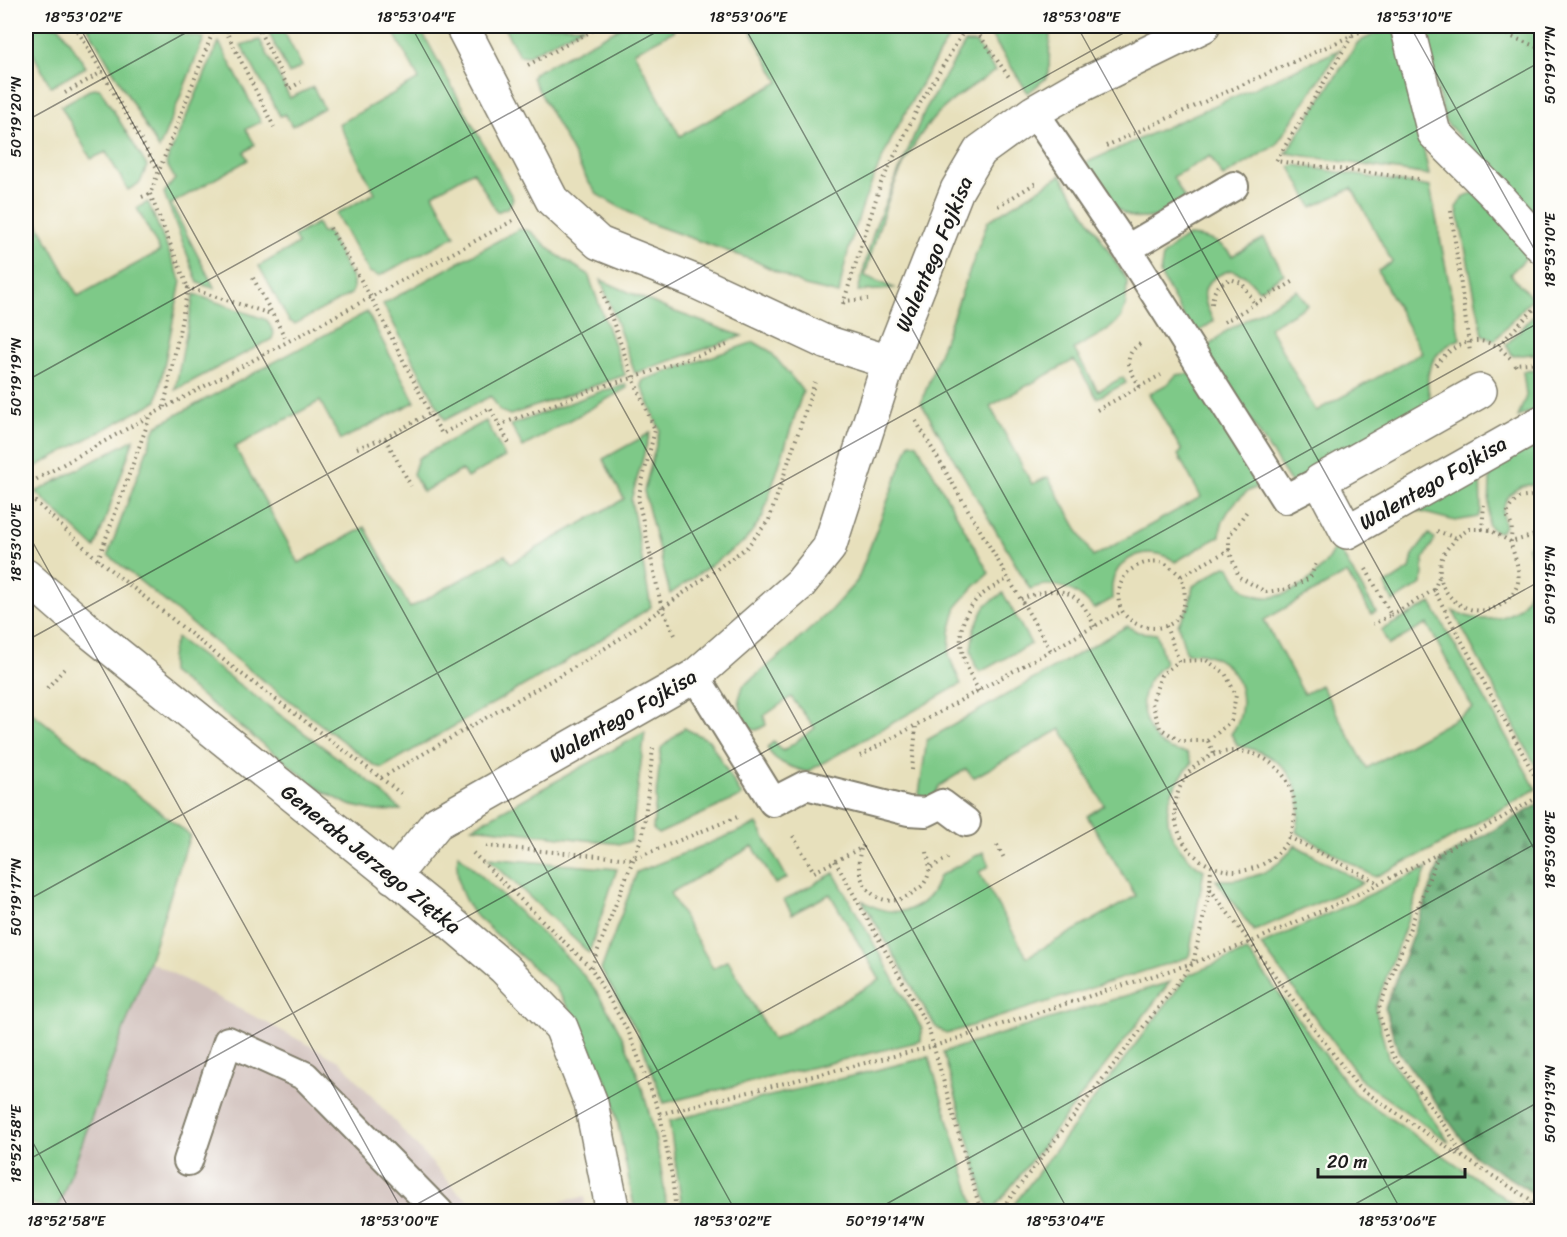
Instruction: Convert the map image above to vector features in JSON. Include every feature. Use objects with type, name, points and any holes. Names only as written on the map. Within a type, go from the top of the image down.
[{"type":"street","points":[[462,26],[552,200],[599,243],[694,281],[825,342],[889,362]]},
{"type":"street","name":"Walentego Fojkisa","points":[[393,877],[437,823],[695,675],[800,584],[829,548],[889,362],[957,190],[980,151],[1034,112],[1074,89],[1203,26]]},
{"type":"street","points":[[1407,26],[1434,132],[1454,172],[1494,193],[1542,247]]},
{"type":"street","points":[[1320,481],[1480,392]]},
{"type":"street","name":"Walentego Fojkisa","points":[[1320,481],[1347,532],[1542,422]]},
{"type":"street","name":"Generała Jerzego Ziętka","points":[[26,576],[89,631],[504,968],[561,1027],[591,1103],[613,1212]]},
{"type":"lane","points":[[1034,112],[1127,249],[1285,499],[1320,481]]},
{"type":"lane","points":[[1127,249],[1234,186]]},
{"type":"lane","points":[[695,675],[773,802],[806,785],[908,811],[926,812],[942,804],[966,822]]},
{"type":"lane","points":[[189,1161],[228,1041],[305,1076],[439,1212]]},
{"type":"path","points":[[75,26],[159,170]]},
{"type":"path","points":[[197,26],[215,27],[226,31],[257,26],[289,89],[301,82]]},
{"type":"path","points":[[492,84],[601,26]]},
{"type":"path","points":[[26,493],[98,560],[235,669],[381,778],[585,661],[624,636],[747,547],[769,520],[810,401],[825,342],[844,301],[881,183],[921,102],[967,26]]},
{"type":"path","points":[[973,26],[1034,112]]},
{"type":"path","points":[[1485,26],[1542,49]]},
{"type":"path","points":[[164,408],[188,288],[150,194],[215,27]]},
{"type":"path","points":[[226,31],[273,127]]},
{"type":"path","points":[[1352,35],[1276,161],[1454,172],[1469,344]]},
{"type":"path","points":[[65,93],[102,72]]},
{"type":"path","points":[[142,197],[150,194]]},
{"type":"path","points":[[26,485],[150,415],[525,214]]},
{"type":"path","points":[[330,228],[371,297],[442,434],[490,408],[508,443]]},
{"type":"path","points":[[253,278],[287,341]]},
{"type":"path","points":[[1224,322],[1296,280]]},
{"type":"path","points":[[188,288],[271,314]]},
{"type":"path","points":[[601,290],[633,378],[655,430],[638,498],[662,609],[695,675]]},
{"type":"path","points":[[1498,346],[1542,301]]},
{"type":"path","points":[[1453,348],[1478,341],[1498,346],[1515,364]]},
{"type":"path","points":[[499,425],[600,387],[734,343]]},
{"type":"path","points":[[1480,392],[1515,364],[1542,362]]},
{"type":"path","points":[[1097,410],[1162,375]]},
{"type":"path","points":[[910,412],[1051,651]]},
{"type":"path","points":[[357,448],[385,438],[430,413]]},
{"type":"path","points":[[98,560],[150,415]]},
{"type":"path","points":[[385,438],[411,486]]},
{"type":"path","points":[[1440,576],[1447,595],[1468,609],[1488,610],[1508,600],[1517,586],[1520,568],[1511,542],[1508,510],[1519,498],[1539,495],[1542,498]]},
{"type":"path","points":[[1482,529],[1490,530],[1511,542],[1542,531]]},
{"type":"path","points":[[1180,576],[1229,550],[1239,577],[1266,592],[1286,589],[1310,578],[1323,545],[1347,532]]},
{"type":"path","points":[[1373,624],[1434,590],[1440,576],[1444,552],[1456,538]]},
{"type":"path","points":[[1142,563],[1165,563],[1180,576],[1185,589],[1185,604],[1178,618],[1166,626],[1152,629],[1137,626],[1122,611],[1118,598],[1123,578],[1142,563]]},
{"type":"path","points":[[979,691],[960,650],[963,621],[978,598],[1009,578]]},
{"type":"path","points":[[1376,587],[1391,615]]},
{"type":"path","points":[[1021,599],[1054,590],[1068,594],[1080,602],[1095,627]]},
{"type":"path","points":[[1434,590],[1542,789]]},
{"type":"path","points":[[806,785],[1122,611]]},
{"type":"path","points":[[1166,626],[1179,661]]},
{"type":"path","points":[[1206,660],[1225,673],[1236,695],[1231,721],[1208,741],[1180,741],[1160,728],[1152,703],[1161,675],[1179,661],[1206,660]]},
{"type":"path","points":[[47,688],[72,661]]},
{"type":"path","points":[[1208,741],[1214,754]]},
{"type":"path","points":[[1236,750],[1261,756],[1281,772],[1294,798],[1295,818],[1289,837],[1278,853],[1263,864],[1233,871],[1211,867],[1195,856],[1179,836],[1174,805],[1188,772],[1214,754],[1236,750]]},
{"type":"path","points":[[660,1114],[934,1046],[1193,963],[1251,942],[1379,883],[1438,854],[1542,795]]},
{"type":"path","points":[[475,845],[633,859],[773,802]]},
{"type":"path","points":[[1289,837],[1379,883]]},
{"type":"path","points":[[800,849],[814,872],[861,848],[858,860],[861,880],[873,894],[893,901],[905,899],[925,883],[930,868]]},
{"type":"path","points":[[473,852],[591,968]]},
{"type":"path","points":[[1438,854],[1378,1011],[1392,1054],[1449,1132],[1463,1157]]},
{"type":"path","points":[[835,861],[928,1027],[981,1212]]},
{"type":"path","points":[[999,1212],[1193,963],[1210,889],[1211,867]]},
{"type":"path","points":[[1210,889],[1358,1087],[1539,1204]]},
{"type":"path","points":[[1539,1204],[1542,1198]]},
{"type":"path","points":[[1501,1212],[1539,1204]]},
{"type":"shaded area","points":[[149,961],[341,1062],[458,1192],[484,1211],[57,1212]]},
{"type":"shaded area","points":[[585,1197],[584,1211],[501,1211]]},
{"type":"green space","points":[[26,26],[59,26],[86,67],[51,87],[31,50],[26,52]]},
{"type":"green space","points":[[87,26],[139,26],[204,38],[159,149]]},
{"type":"green space","points":[[285,26],[282,28],[302,66],[289,74],[266,27]]},
{"type":"green space","points":[[390,26],[419,26],[513,199],[509,207],[497,212],[473,171],[433,194],[455,236],[379,276],[369,272],[336,214],[375,193],[339,124],[419,79]]},
{"type":"green space","points":[[503,26],[584,26],[527,56],[519,55]]},
{"type":"green space","points":[[623,26],[671,26],[674,31],[634,52],[680,136],[779,82],[748,26],[956,26],[918,89],[884,154],[857,222],[839,294],[805,286],[755,261],[646,222],[598,195],[589,183],[532,78],[534,73]]},
{"type":"green space","points":[[985,26],[1050,26],[1049,73],[1045,79],[1028,93]]},
{"type":"green space","points":[[1392,26],[1404,53],[1429,175],[1286,153],[1358,42]]},
{"type":"green space","points":[[1421,26],[1541,26],[1541,228],[1445,121]]},
{"type":"green space","points":[[260,40],[290,98],[313,87],[324,108],[292,126],[285,114],[280,116],[241,45]]},
{"type":"green space","points":[[219,42],[261,122],[246,129],[255,145],[244,152],[248,160],[171,204],[215,289],[198,283],[164,193],[175,179],[166,163]]},
{"type":"green space","points":[[965,43],[976,43],[995,71],[947,105],[920,135],[899,173],[876,236],[865,276],[894,288],[858,291],[875,227],[925,110]]},
{"type":"green space","points":[[1339,50],[1276,145],[1223,177],[1210,156],[1173,177],[1185,199],[1160,215],[1143,218],[1121,211],[1104,195],[1083,164]]},
{"type":"green space","points":[[93,88],[100,89],[147,166],[140,183],[128,190],[106,152],[91,159],[61,106]]},
{"type":"green space","points":[[1295,165],[1430,187],[1460,339],[1442,350],[1431,365],[1428,383],[1432,403],[1292,484],[1205,350],[1223,333],[1297,290],[1308,305],[1269,327],[1316,411],[1422,353],[1378,271],[1392,262],[1352,188],[1312,207],[1290,167]]},
{"type":"green space","points":[[1061,175],[1127,280],[1126,304],[1121,318],[1108,330],[1074,349],[1098,391],[1123,377],[1126,383],[1097,398],[1074,360],[990,406],[1032,484],[1048,477],[1093,557],[1201,497],[1178,455],[1182,451],[1149,394],[1169,383],[1176,375],[1192,373],[1260,480],[1259,486],[1248,491],[1228,511],[1222,523],[1220,536],[1175,562],[1167,557],[1149,553],[1131,558],[1117,571],[1112,582],[1112,599],[1094,609],[1080,596],[1065,588],[1048,585],[1030,589],[921,403],[988,221]]},
{"type":"green space","points":[[1474,193],[1532,252],[1510,274],[1532,298],[1495,340],[1483,335],[1457,208],[1463,198]]},
{"type":"green space","points":[[26,202],[78,296],[160,251],[137,208],[148,202],[181,281],[157,401],[26,472]]},
{"type":"green space","points":[[317,223],[322,233],[327,231],[353,280],[353,289],[351,294],[295,324],[289,321],[259,266],[298,244],[294,236]]},
{"type":"green space","points":[[519,229],[530,231],[557,255],[588,274],[625,375],[510,415],[500,411],[491,396],[445,420],[383,304]]},
{"type":"green space","points":[[1188,236],[1213,241],[1232,256],[1264,238],[1284,274],[1259,290],[1245,276],[1231,270],[1213,279],[1208,284],[1204,296],[1214,321],[1194,335],[1160,274],[1163,256]]},
{"type":"green space","points":[[601,280],[670,310],[742,336],[635,373]]},
{"type":"green space","points":[[194,294],[267,320],[274,333],[272,339],[175,390]]},
{"type":"green space","points":[[1541,308],[1541,353],[1513,356],[1506,345]]},
{"type":"green space","points":[[367,312],[415,402],[341,440],[320,401],[235,447],[299,563],[365,527],[410,608],[505,555],[511,563],[624,499],[603,459],[650,433],[631,500],[651,607],[580,653],[382,768],[375,766],[239,662],[108,555],[156,426]]},
{"type":"green space","points":[[754,342],[770,351],[803,391],[762,518],[745,541],[670,594],[644,491],[660,430],[641,385],[643,380]]},
{"type":"green space","points":[[1541,370],[1541,407],[1518,417],[1526,396],[1523,371]]},
{"type":"green space","points":[[626,385],[627,388],[523,447],[511,425],[602,391]]},
{"type":"green space","points":[[486,421],[505,457],[467,478],[462,470],[423,492],[413,474],[418,458]]},
{"type":"green space","points":[[1541,434],[1541,487],[1524,486],[1510,494],[1503,509],[1505,526],[1500,532],[1495,531],[1488,525],[1491,463]]},
{"type":"green space","points":[[134,439],[95,548],[36,492]]},
{"type":"green space","points":[[910,442],[917,444],[989,573],[957,606],[950,632],[949,656],[961,684],[807,772],[784,764],[767,748],[774,741],[783,751],[815,728],[791,697],[764,716],[766,725],[757,730],[749,729],[742,716],[739,699],[743,686],[829,612],[857,581]]},
{"type":"green space","points":[[1480,469],[1481,511],[1478,517],[1455,521],[1417,511]]},
{"type":"green space","points":[[1429,534],[1435,539],[1424,559],[1422,584],[1393,602],[1385,585],[1410,569],[1413,555]]},
{"type":"green space","points":[[1541,542],[1541,776],[1453,611],[1487,619],[1509,615],[1518,609],[1525,600],[1532,578],[1528,546]]},
{"type":"green space","points":[[1338,547],[1376,612],[1371,614],[1347,573],[1264,620],[1304,694],[1321,685],[1367,768],[1473,709],[1427,624],[1389,645],[1381,630],[1431,603],[1536,789],[1432,849],[1375,877],[1296,832],[1299,800],[1289,774],[1268,756],[1238,746],[1231,734],[1241,711],[1242,699],[1235,676],[1218,659],[1203,653],[1186,653],[1178,624],[1189,607],[1193,586],[1225,566],[1230,567],[1246,591],[1262,597],[1274,597],[1299,587],[1310,579],[1328,559],[1334,548]]},
{"type":"green space","points":[[1003,593],[1031,644],[980,672],[975,665],[971,650],[974,629],[986,605]]},
{"type":"green space","points":[[1127,626],[1138,632],[1157,634],[1165,663],[1148,682],[1143,697],[1144,713],[1149,729],[1164,746],[1187,753],[1192,763],[1172,793],[1168,815],[1173,837],[1180,848],[1191,861],[1204,870],[1189,957],[946,1034],[935,1026],[862,900],[874,907],[886,910],[908,910],[927,898],[934,889],[939,876],[983,852],[989,866],[979,872],[1027,957],[1136,896],[1087,816],[1104,805],[1061,729],[973,778],[966,769],[939,786],[935,795],[918,801],[927,740]]},
{"type":"green space","points":[[177,638],[374,785],[401,810],[375,811],[349,805],[321,790],[171,672],[171,655]]},
{"type":"green space","points":[[26,708],[190,835],[149,961],[57,1211],[26,1202]]},
{"type":"green space","points":[[684,728],[709,740],[742,796],[658,834],[653,829],[661,748]]},
{"type":"green space","points":[[645,732],[631,841],[621,844],[473,827]]},
{"type":"green space","points":[[1541,803],[1541,1198],[1474,1156],[1398,1051],[1385,1008],[1441,860]]},
{"type":"green space","points":[[757,824],[787,878],[775,884],[753,846],[670,893],[713,968],[728,960],[773,1040],[880,980],[830,894],[792,914],[784,900],[834,873],[922,1029],[921,1041],[664,1103],[637,1031],[601,970],[637,872]]},
{"type":"green space","points":[[1295,845],[1363,883],[1254,931],[1216,880],[1240,879],[1261,874],[1279,863]]},
{"type":"green space","points":[[458,854],[569,960],[588,981],[605,1006],[633,1061],[643,1091],[658,1151],[667,1211],[635,1211],[612,1094],[578,1023],[555,987],[474,914],[460,886],[457,871]]},
{"type":"green space","points":[[488,858],[617,869],[589,953]]},
{"type":"green space","points":[[1427,868],[1375,1008],[1388,1057],[1449,1142],[1363,1082],[1261,945]]},
{"type":"green space","points":[[1247,951],[1354,1093],[1513,1204],[1478,1212],[1009,1211],[1188,975]]},
{"type":"green space","points":[[1170,982],[992,1211],[989,1211],[943,1052]]},
{"type":"green space","points":[[929,1057],[976,1211],[683,1211],[669,1121]]}]
